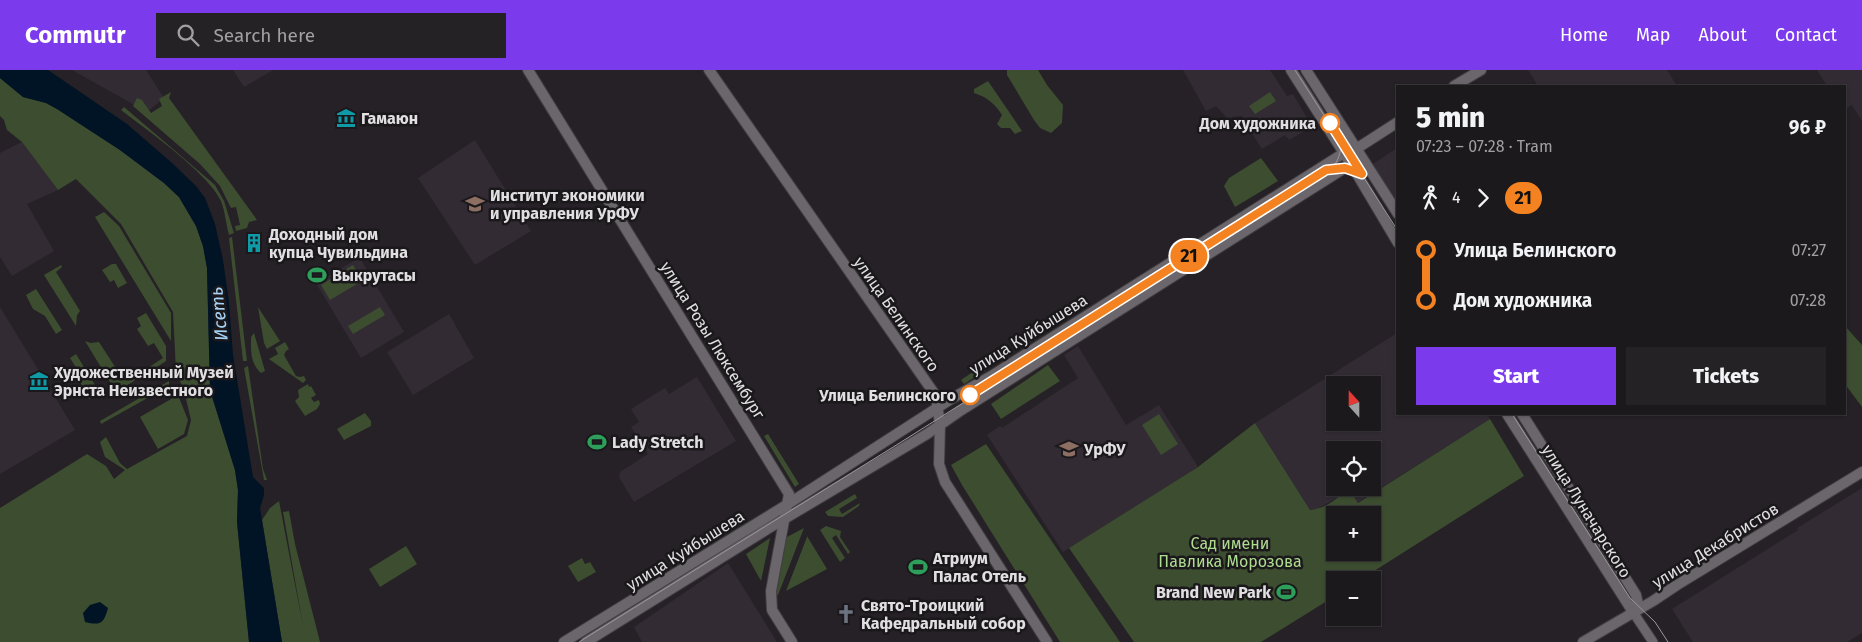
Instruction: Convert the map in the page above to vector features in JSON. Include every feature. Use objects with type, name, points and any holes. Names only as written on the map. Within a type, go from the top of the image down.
[{"type":"main road","name":"улица Розы Люксембург","points":[[528,70],[791,499]]},
{"type":"main road","name":"улица Белинского","points":[[709,70],[936,396],[940,425],[939,464],[945,482],[1047,642]]},
{"type":"main road","points":[[1291,70],[1351,164],[1396,240]]},
{"type":"main road","points":[[1306,70],[1396,211]]},
{"type":"main road","points":[[1456,85],[1481,70]]},
{"type":"main road","name":"улица Куйбышева","points":[[564,642],[1344,153],[1356,149],[1396,123]]},
{"type":"main road","points":[[1351,164],[1356,149]]},
{"type":"main road","name":"улица Куйбышева","points":[[586,642],[809,503],[940,425],[1351,164]]},
{"type":"main road","name":"улица Луначарского","points":[[1508,415],[1636,610]]},
{"type":"main road","name":"улица Луначарского","points":[[1523,415],[1636,595],[1636,610]]},
{"type":"main road","name":"улица Декабристов","points":[[1582,642],[1862,472]]},
{"type":"main road","points":[[792,642],[772,610],[771,591],[785,518],[791,499],[809,503]]},
{"type":"street","name":"улица Луначарского","points":[[1636,610],[1641,624],[1653,642]]},
{"type":"shaded area","points":[[72,70],[146,70],[164,98],[147,112]]},
{"type":"shaded area","points":[[233,70],[273,70],[244,87]]},
{"type":"shaded area","points":[[1183,70],[1270,70],[1287,96],[1293,94],[1310,123],[1303,127],[1305,131],[1289,140],[1285,135],[1262,149],[1241,116],[1227,118],[1216,106],[1206,111]]},
{"type":"shaded area","points":[[1528,70],[1667,70],[1676,85],[1537,85]]},
{"type":"shaded area","points":[[1817,70],[1862,70],[1862,121],[1852,105],[1846,108],[1846,85],[1826,85]]},
{"type":"shaded area","name":"Институт экономики и управления УрФУ","points":[[475,140],[531,231],[475,265],[418,178]]},
{"type":"shaded area","points":[[22,142],[58,190],[27,204],[54,251],[12,276],[0,257],[0,153]]},
{"type":"shaded area","points":[[1396,149],[1396,201],[1373,164]]},
{"type":"shaded area","points":[[357,259],[361,260],[404,332],[361,358],[316,283]]},
{"type":"shaded area","points":[[0,307],[75,430],[0,474]]},
{"type":"shaded area","points":[[449,314],[474,358],[413,395],[387,352]]},
{"type":"shaded area","points":[[1396,334],[1396,415],[1488,415],[1490,419],[1381,488],[1381,441],[1326,441],[1326,496],[1340,496],[1317,509],[1310,510],[1255,423],[1326,378],[1326,431],[1381,431],[1381,376],[1329,376]]},
{"type":"shaded area","name":"УрФУ","points":[[1078,346],[1126,425],[1159,405],[1198,467],[1063,552],[987,435],[1000,426],[1002,428],[1078,378],[1064,355]]},
{"type":"shaded area","points":[[697,377],[736,441],[634,502],[619,477],[620,472],[648,454],[631,427],[639,422],[631,409],[665,388],[669,394]]},
{"type":"shaded area","points":[[1862,488],[1862,633],[1847,642],[1693,642],[1672,609]]},
{"type":"shaded area","points":[[1353,496],[1368,496],[1357,503]]},
{"type":"shaded area","points":[[728,563],[777,642],[642,642],[634,627]]},
{"type":"green space","points":[[1007,70],[1038,70],[1063,105],[1062,123],[1051,133],[1040,128],[1034,120],[1007,75]]},
{"type":"green space","points":[[0,78],[23,97],[46,103],[57,109],[120,150],[164,183],[179,197],[196,226],[203,246],[207,268],[210,390],[235,470],[238,490],[237,522],[249,642],[0,642],[0,508],[87,454],[106,466],[114,479],[125,470],[105,457],[100,442],[106,437],[120,463],[127,469],[187,436],[191,420],[184,391],[176,371],[173,312],[121,224],[76,179],[58,190],[22,142],[7,130],[4,120],[0,116]]},
{"type":"green space","points":[[988,81],[1022,131],[1015,134],[1010,128],[1001,128],[997,124],[1002,115],[999,111],[987,99],[974,93],[974,89]]},
{"type":"green space","points":[[171,92],[169,98],[257,220],[249,222],[247,228],[236,231],[235,226],[240,225],[236,207],[231,208],[220,186],[200,164],[133,106],[137,98],[142,100],[151,113],[162,106],[159,99]]},
{"type":"green space","points":[[1270,92],[1276,101],[1255,114],[1249,106]]},
{"type":"green space","points":[[124,107],[215,185],[224,201],[234,233],[229,235],[221,201],[204,178],[176,152],[121,110]]},
{"type":"green space","points":[[1261,158],[1278,181],[1235,207],[1224,186],[1229,178]]},
{"type":"green space","points":[[104,212],[119,226],[171,313],[171,341],[95,217]]},
{"type":"green space","points":[[232,237],[247,361],[243,361],[229,238]]},
{"type":"green space","points":[[112,264],[116,264],[127,283],[118,288],[114,280],[110,282],[102,270]]},
{"type":"green space","points":[[61,265],[62,267],[56,272],[80,311],[77,315],[76,326],[44,275]]},
{"type":"green space","points":[[353,265],[362,281],[330,300],[321,285]]},
{"type":"green space","points":[[36,289],[62,330],[56,334],[45,316],[33,309],[26,295]]},
{"type":"green space","points":[[258,307],[280,341],[267,349],[264,343]]},
{"type":"green space","points":[[380,307],[385,315],[353,334],[348,326]]},
{"type":"green space","points":[[146,313],[166,346],[166,361],[151,371],[146,369],[163,358],[154,343],[148,346],[137,329],[141,326],[137,318]]},
{"type":"green space","points":[[1045,323],[1049,326],[1029,343],[1015,350],[1014,345],[1023,336]]},
{"type":"green space","points":[[1846,327],[1862,345],[1862,407],[1846,385]]},
{"type":"green space","points":[[254,333],[265,371],[261,373],[257,369],[252,356],[251,337]]},
{"type":"green space","points":[[85,341],[91,343],[99,342],[123,379],[133,373],[136,378],[134,381],[116,392]]},
{"type":"green space","points":[[285,342],[289,349],[284,355],[296,376],[304,376],[306,380],[303,383],[269,359],[278,354],[275,348]]},
{"type":"green space","points":[[76,354],[100,393],[89,399],[81,385],[80,374],[70,358]]},
{"type":"green space","points":[[998,355],[1001,360],[964,384],[961,380]]},
{"type":"green space","points":[[1048,365],[1060,381],[1001,419],[991,404]]},
{"type":"green space","points":[[248,366],[263,469],[267,480],[264,480],[244,368]]},
{"type":"green space","points":[[169,381],[169,386],[101,424],[100,421]]},
{"type":"green space","points":[[308,384],[316,395],[311,398],[314,402],[319,400],[320,404],[317,409],[305,416],[295,401],[299,397],[298,390]]},
{"type":"green space","points":[[178,395],[188,420],[184,434],[158,449],[140,417]]},
{"type":"green space","points":[[365,413],[371,421],[371,426],[344,440],[337,429]]},
{"type":"green space","points":[[1159,414],[1178,444],[1161,455],[1142,425]]},
{"type":"green space","name":"Сад имени Павлика Морозова","points":[[1490,419],[1524,476],[1374,571],[1326,571],[1326,602],[1261,642],[1134,642],[1069,548],[1198,467],[1255,423],[1310,510],[1320,508],[1339,496],[1353,496],[1358,503],[1369,496],[1381,496],[1381,488]]},
{"type":"green space","points":[[768,434],[799,484],[795,487],[764,436]]},
{"type":"green space","points":[[986,444],[1120,642],[1060,642],[951,465]]},
{"type":"green space","points":[[855,494],[857,498],[839,509],[842,514],[860,503],[859,506],[843,517],[828,516],[825,512]]},
{"type":"green space","points":[[279,501],[303,626],[283,512],[289,511],[295,544],[320,642],[282,642],[262,520],[270,508]]},
{"type":"green space","points":[[826,526],[841,531],[840,537],[850,552],[848,554],[836,535],[832,538],[845,558],[840,562],[820,530]]},
{"type":"green space","points":[[804,528],[778,595],[775,594],[785,538]]},
{"type":"green space","points":[[807,537],[827,569],[786,591]]},
{"type":"green space","points":[[770,538],[761,581],[746,554]]},
{"type":"green space","points":[[406,546],[417,564],[380,587],[369,569]]},
{"type":"green space","points":[[582,558],[585,564],[590,562],[596,572],[578,582],[568,566]]},
{"type":"water","name":"Исеть","points":[[0,70],[48,70],[127,124],[172,163],[196,186],[205,198],[215,224],[223,260],[229,302],[233,355],[253,477],[264,488],[260,508],[282,642],[249,642],[237,522],[238,490],[235,470],[210,390],[207,268],[203,246],[196,226],[179,197],[164,183],[120,150],[57,109],[46,103],[23,97],[0,78]]},
{"type":"water","points":[[100,602],[108,608],[103,620],[95,624],[85,622],[83,613],[90,605]]},
{"type":"tram line","points":[[1295,70],[1396,228]]},
{"type":"tram line","name":"21","points":[[970,395],[1326,170],[1345,168],[1362,174],[1330,123]]},
{"type":"tram line","points":[[579,642],[1327,174],[1340,154],[1339,130]]},
{"type":"tram line","points":[[1330,169],[1345,168],[1363,175]]},
{"type":"tram line","points":[[1513,415],[1630,598],[1655,622],[1668,642]]},
{"type":"place","name":"Гамаюн","points":[[346,118]]},
{"type":"place","name":"Дом художника","points":[[1330,123]]},
{"type":"place","name":"Институт экономики и управления УрФУ","points":[[475,204]]},
{"type":"place","name":"Доходный дом купца Чувильдина","points":[[254,243]]},
{"type":"place","name":"Выкрутасы","points":[[317,275]]},
{"type":"place","name":"Художественный Музей Эрнста Неизвестного","points":[[39,381]]},
{"type":"place","name":"Улица Белинского","points":[[970,395]]},
{"type":"place","name":"Lady Stretch","points":[[597,442]]},
{"type":"place","name":"УрФУ","points":[[1069,449]]},
{"type":"place","name":"Атриум Палас Отель","points":[[918,567]]},
{"type":"place","name":"Brand New Park","points":[[1286,592]]},
{"type":"place","name":"Свято-Троицкий Кафедральный собор","points":[[846,614]]}]
